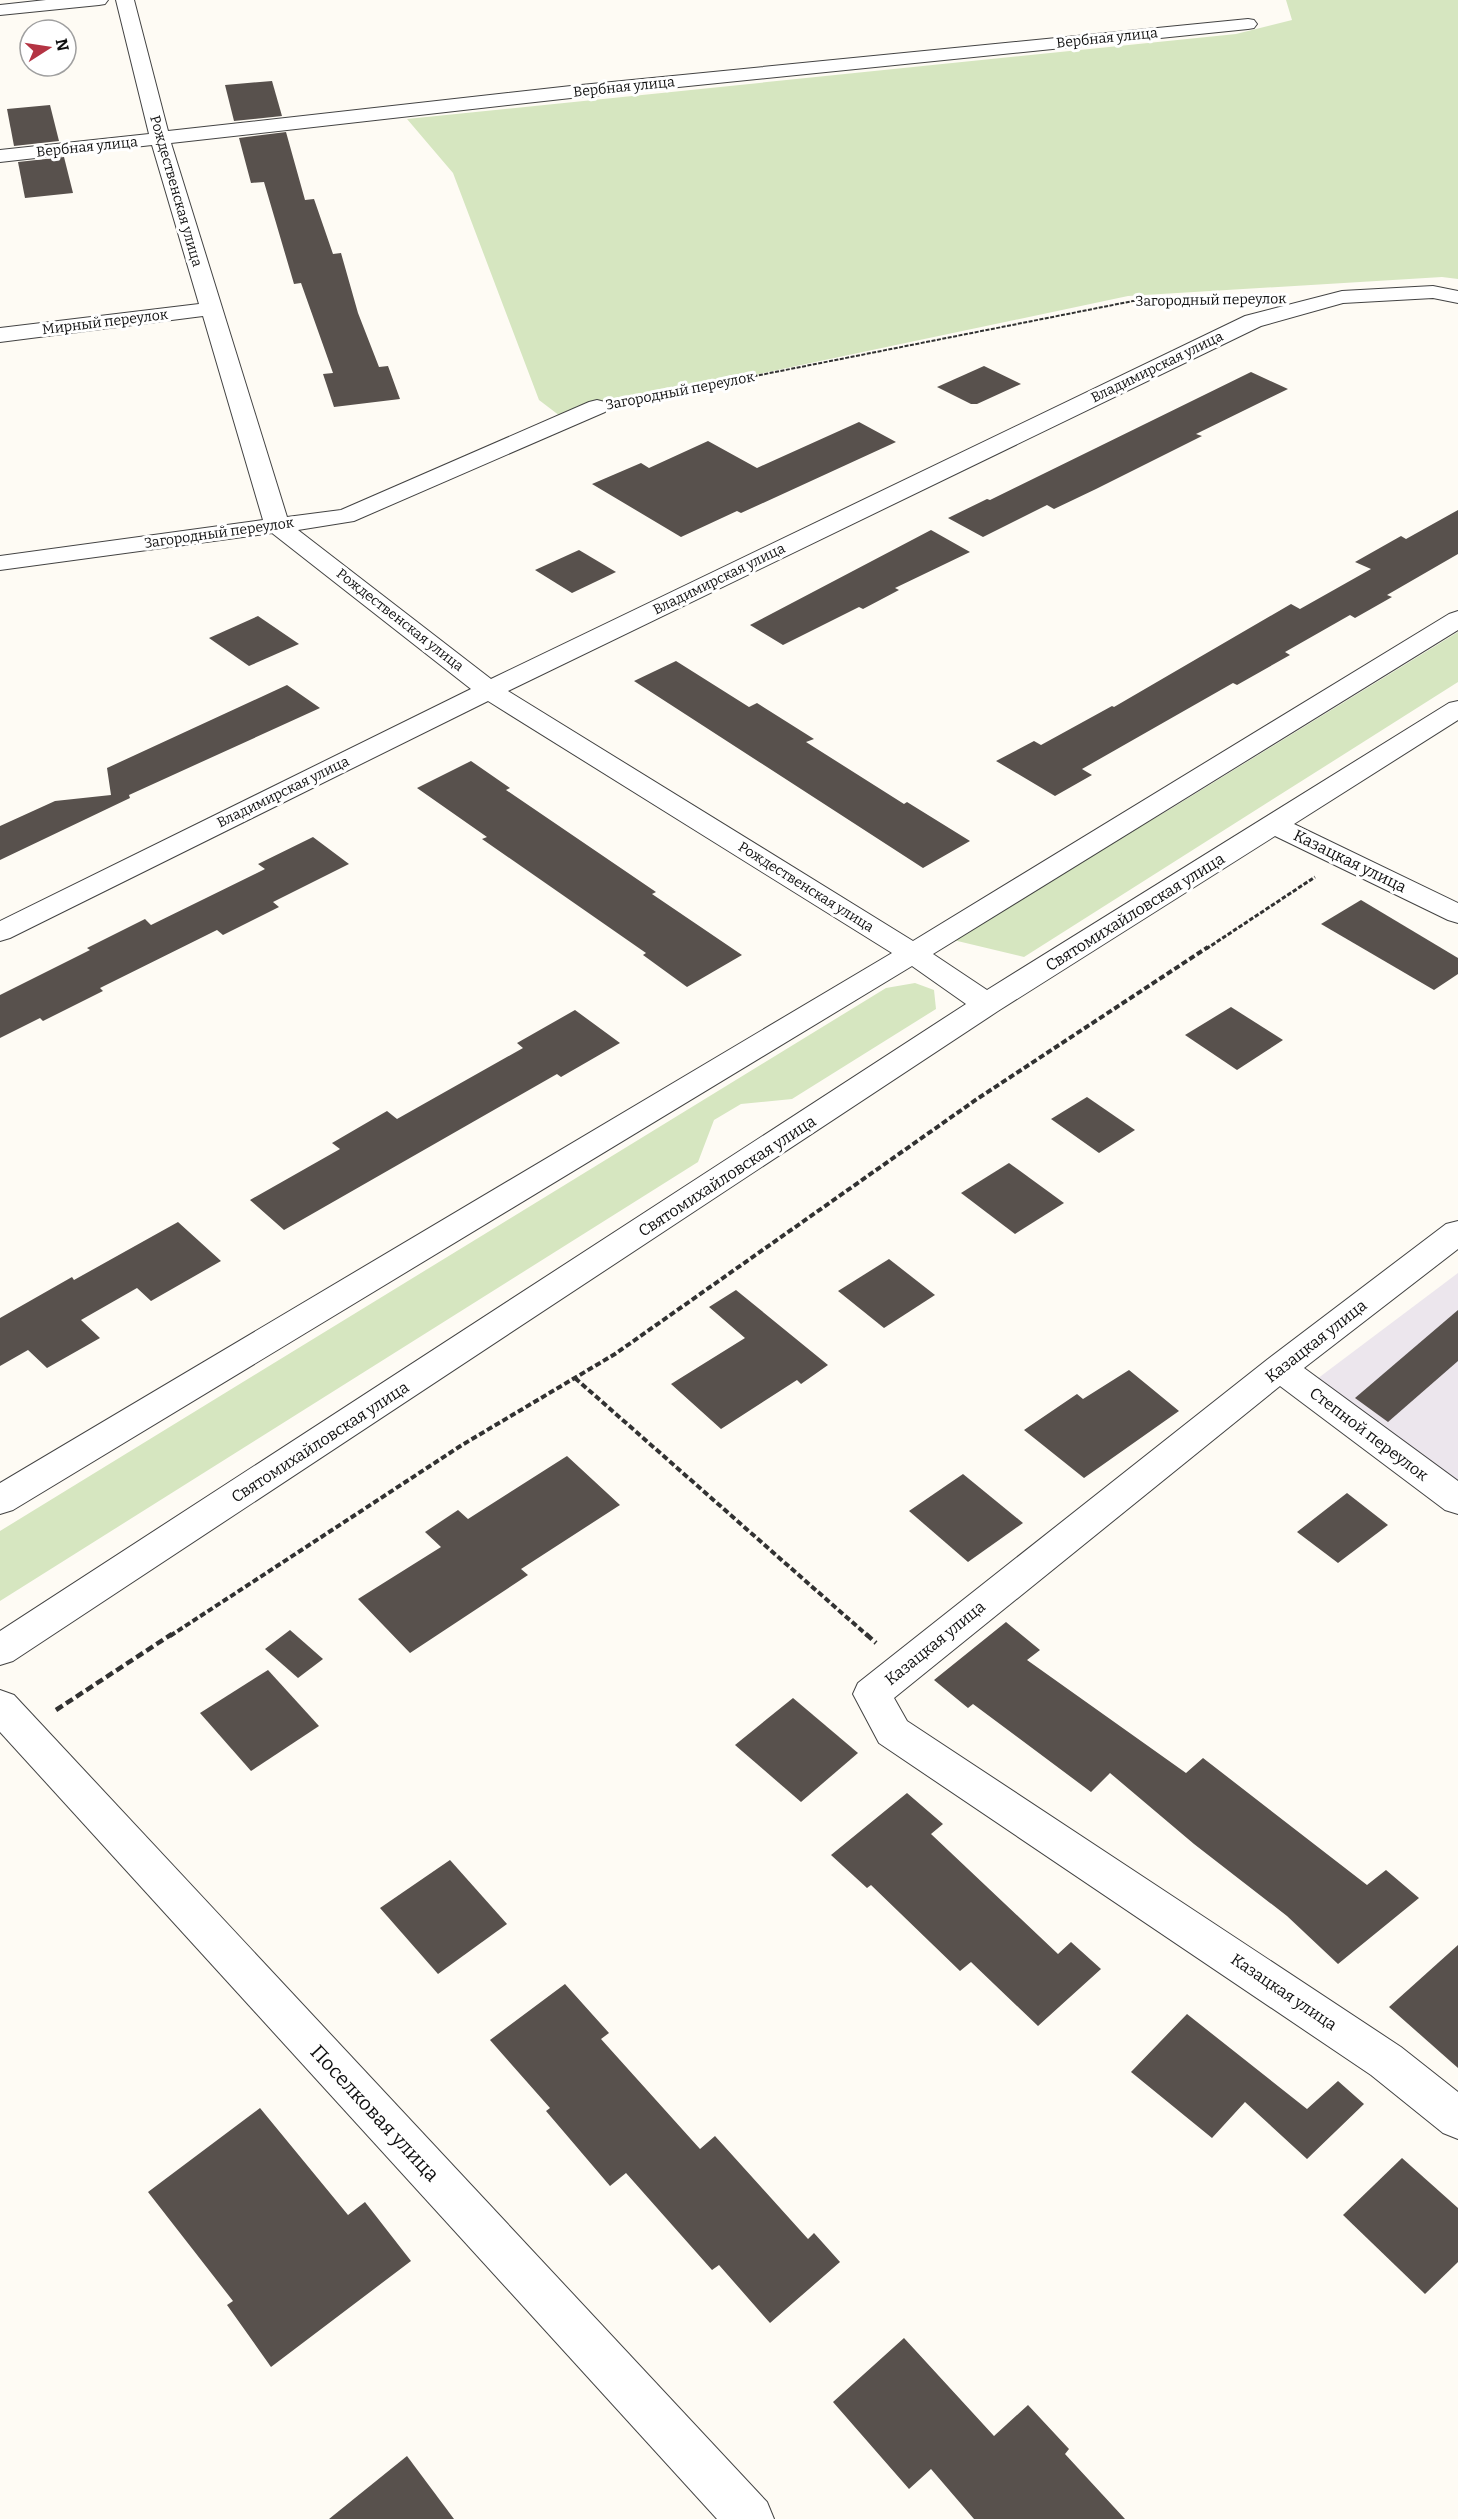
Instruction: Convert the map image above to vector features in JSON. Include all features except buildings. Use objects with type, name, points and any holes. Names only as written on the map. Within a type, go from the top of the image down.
[{"type":"street","points":[[0,10],[99,0]]},
{"type":"street","name":"Рождественская улица","points":[[125,0],[160,139],[277,525],[489,690],[914,954],[987,1004]]},
{"type":"street","name":"Вербная улица","points":[[0,156],[559,93],[1248,24]]},
{"type":"street","name":"Владимирская улица","points":[[0,932],[489,690],[1253,321],[1342,297],[1433,292],[1458,297]]},
{"type":"street","name":"Мирный переулок","points":[[0,335],[210,309]]},
{"type":"street","name":"Загородный переулок","points":[[0,563],[346,516],[597,407]]},
{"type":"street","points":[[0,1500],[296,1320],[914,954],[1458,619]]},
{"type":"street","name":"Святомихайловская улица","points":[[0,1650],[751,1161],[987,1004],[1458,709]]},
{"type":"street","name":"Казацкая улица","points":[[1274,825],[1458,914]]},
{"type":"street","name":"Казацкая улица","points":[[1458,1232],[1280,1368],[872,1694],[894,1732],[1386,2061],[1458,2119]]},
{"type":"street","name":"Степной переулок","points":[[1280,1368],[1458,1500]]},
{"type":"street","name":"Поселковая улица","points":[[12,1719],[750,2519]]},
{"type":"path","name":"Загородный переулок","points":[[597,407],[1133,301],[1237,299]]},
{"type":"path","points":[[12,1719],[625,1347],[977,1099],[1344,858]]},
{"type":"path","points":[[575,1378],[904,1668]]},
{"type":"shaded area","points":[[1458,1273],[1458,1488],[1317,1379]]},
{"type":"green space","points":[[1286,0],[1458,0],[1458,279],[1442,277],[1128,296],[560,416],[539,400],[453,173],[407,119],[1236,34],[1292,20]]},
{"type":"green space","points":[[1458,632],[1458,682],[1024,957],[949,939],[1172,808]]},
{"type":"green space","points":[[915,983],[934,990],[936,1009],[792,1099],[741,1104],[714,1120],[698,1162],[0,1601],[0,1531],[886,988]]}]
